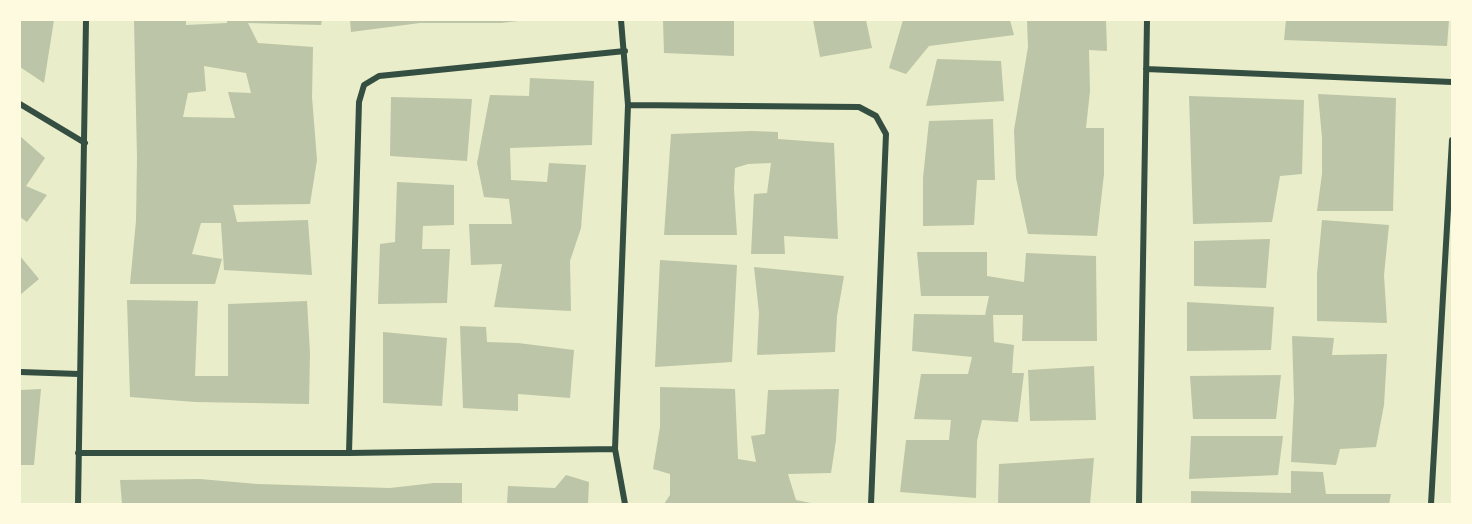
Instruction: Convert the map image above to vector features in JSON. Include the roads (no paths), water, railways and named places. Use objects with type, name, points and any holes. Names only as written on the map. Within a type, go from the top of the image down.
[{"type":"street","points":[[78,504],[86,20]]},
{"type":"street","points":[[621,20],[628,105],[615,449],[625,504]]},
{"type":"street","points":[[1139,504],[1147,20]]},
{"type":"street","points":[[349,453],[359,102],[364,85],[379,76],[625,51]]},
{"type":"street","points":[[1146,69],[1452,82]]},
{"type":"street","points":[[20,104],[84,143]]},
{"type":"street","points":[[628,105],[859,107],[876,116],[886,134],[871,504]]},
{"type":"street","points":[[1431,504],[1452,140]]},
{"type":"street","points":[[20,372],[79,374]]},
{"type":"street","points":[[78,453],[349,453],[615,449]]}]
